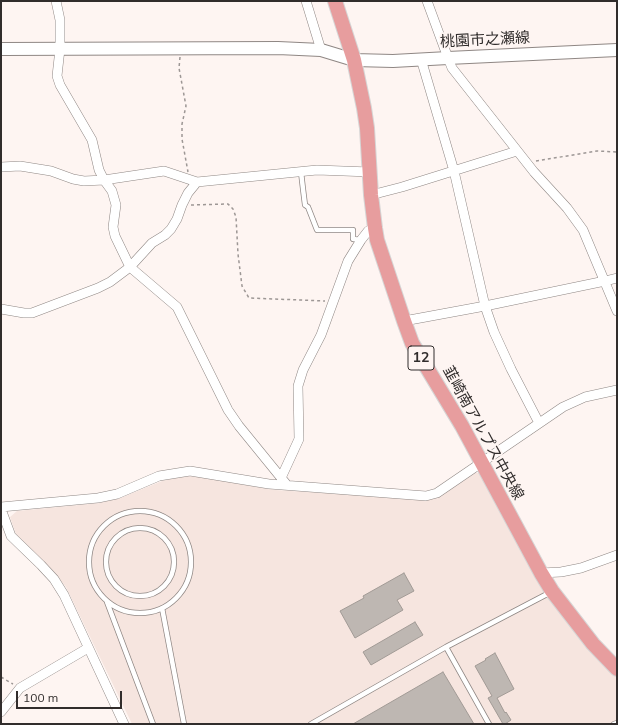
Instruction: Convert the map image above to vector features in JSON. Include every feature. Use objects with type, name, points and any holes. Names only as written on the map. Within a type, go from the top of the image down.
[{"type":"main road","name":"韮崎南アルプス中央線","points":[[335,1],[354,60],[364,108],[367,128],[371,195],[377,240],[412,343],[462,426],[552,591],[592,644],[615,665]]},
{"type":"street","points":[[56,1],[60,20],[60,49],[57,76],[60,85],[92,140],[99,170],[112,191],[116,205],[113,227],[115,236],[130,267],[177,307],[228,410],[238,426],[284,481]]},
{"type":"street","points":[[306,1],[321,50]]},
{"type":"street","points":[[427,1],[452,68],[517,151],[567,208],[583,230],[617,311]]},
{"type":"street","name":"桃園市之瀬線","points":[[1,49],[278,48],[321,50],[354,60],[393,61],[617,50]]},
{"type":"street","points":[[422,59],[454,171],[485,306],[494,332],[511,369],[539,423]]},
{"type":"street","points":[[371,195],[402,187],[517,151]]},
{"type":"street","points":[[1,167],[20,166],[51,171],[73,179],[84,181],[104,180],[164,171],[193,181],[317,170],[370,172]]},
{"type":"street","points":[[1,308],[24,313],[32,313],[110,282],[130,267],[152,243],[171,229],[177,219],[193,181]]},
{"type":"street","points":[[284,481],[299,439],[298,386],[303,370],[321,335],[348,261],[368,231],[375,228]]},
{"type":"street","points":[[404,321],[485,306],[617,278]]},
{"type":"street","points":[[124,724],[64,595],[54,579],[12,536],[1,508],[98,498],[117,494],[159,476],[190,471],[269,484],[284,481],[426,496],[437,492],[563,407],[585,397],[617,390]]},
{"type":"street","points":[[541,573],[561,572],[581,568],[617,555]]},
{"type":"street","points":[[1,712],[20,688],[88,648]]},
{"type":"lane","points":[[301,171],[306,205],[308,206],[317,230],[353,230],[353,239],[361,240]]},
{"type":"lane","points":[[146,512],[169,520],[178,528],[189,548],[191,560],[187,583],[181,593],[172,602],[162,608],[151,612],[139,613],[128,612],[116,608],[99,592],[93,582],[89,559],[91,547],[96,536],[103,527],[123,514],[146,512]]},
{"type":"lane","points":[[138,528],[147,529],[163,537],[172,552],[174,560],[170,578],[158,591],[150,595],[133,596],[124,593],[111,581],[107,573],[106,555],[109,547],[121,534],[138,528]]},
{"type":"lane","points":[[311,724],[446,647],[552,591]]},
{"type":"lane","points":[[107,601],[153,724]]},
{"type":"lane","points":[[162,608],[184,724]]},
{"type":"lane","points":[[446,647],[489,724]]},
{"type":"path","points":[[180,49],[179,68],[186,106],[182,124],[182,139],[193,181]]},
{"type":"path","points":[[527,163],[597,151],[617,152]]},
{"type":"path","points":[[182,205],[228,204],[233,209],[236,217],[238,254],[242,286],[249,298],[333,302]]},
{"type":"path","points":[[1,677],[20,688]]},
{"type":"shaded area","points":[[473,473],[481,473],[617,676],[617,724],[132,724],[66,587],[53,571],[16,534],[10,517],[17,511],[99,503],[123,497],[162,481],[183,476],[201,477],[275,490],[426,499]]},
{"type":"building","points":[[404,573],[414,591],[397,600],[403,610],[355,638],[340,611]]},
{"type":"building","points":[[415,622],[423,635],[371,665],[363,652]]},
{"type":"building","points":[[495,653],[514,689],[497,698],[505,713],[506,712],[511,720],[505,724],[503,724],[488,698],[492,696],[475,666]]},
{"type":"building","points":[[443,672],[474,724],[353,724]]}]
